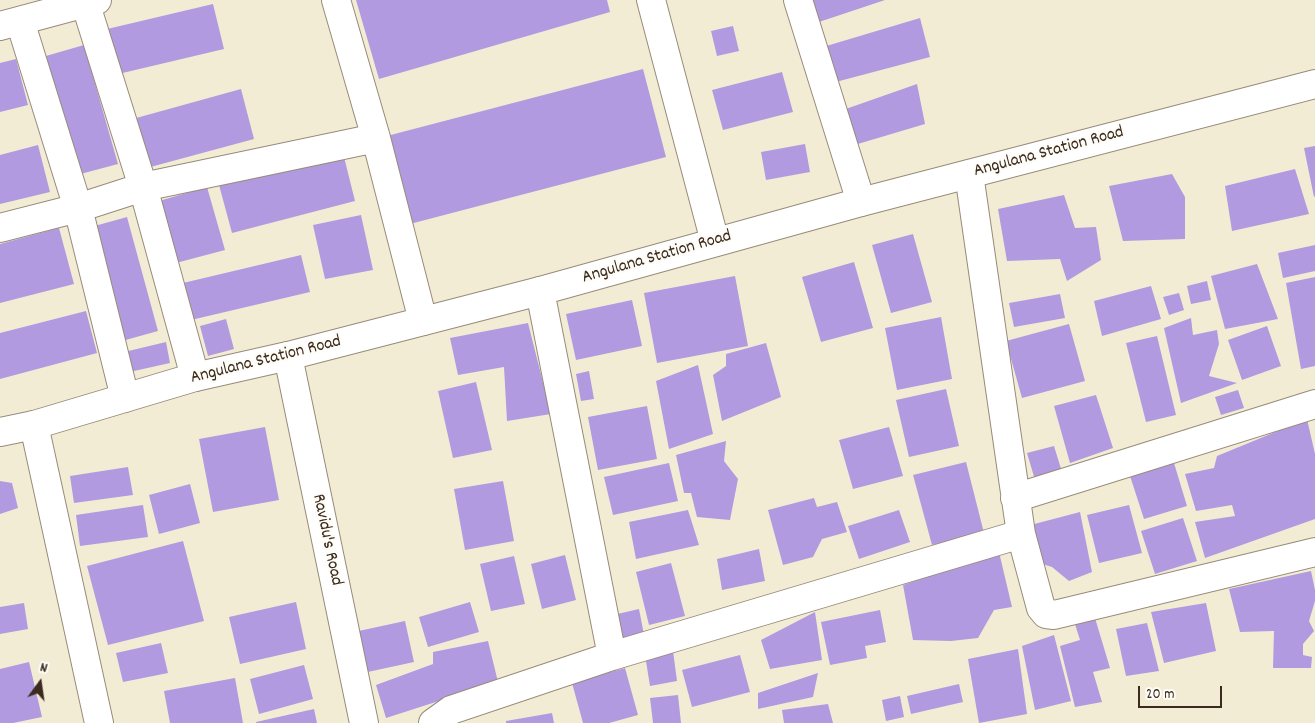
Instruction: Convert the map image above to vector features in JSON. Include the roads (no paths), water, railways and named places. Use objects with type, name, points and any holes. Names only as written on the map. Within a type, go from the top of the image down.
[{"type":"street","points":[[336,0],[376,138],[423,321]]},
{"type":"street","points":[[651,0],[715,242]]},
{"type":"street","points":[[798,0],[861,202]]},
{"type":"street","points":[[125,398],[78,208],[10,24],[91,1],[195,377]]},
{"type":"street","name":"Angulana Station Road","points":[[0,432],[34,425],[195,377],[288,356],[540,291],[861,202],[1315,84]]},
{"type":"street","points":[[0,228],[78,208],[143,187],[376,138]]},
{"type":"street","points":[[969,174],[1021,534],[1041,608],[1046,614],[1054,615],[1315,552]]},
{"type":"street","points":[[540,291],[612,656]]},
{"type":"street","name":"Ravidu's Road","points":[[288,356],[364,723]]},
{"type":"street","points":[[1016,498],[1315,404]]},
{"type":"street","points":[[34,425],[99,723]]},
{"type":"street","points":[[433,723],[450,710],[612,656],[1021,534]]}]
